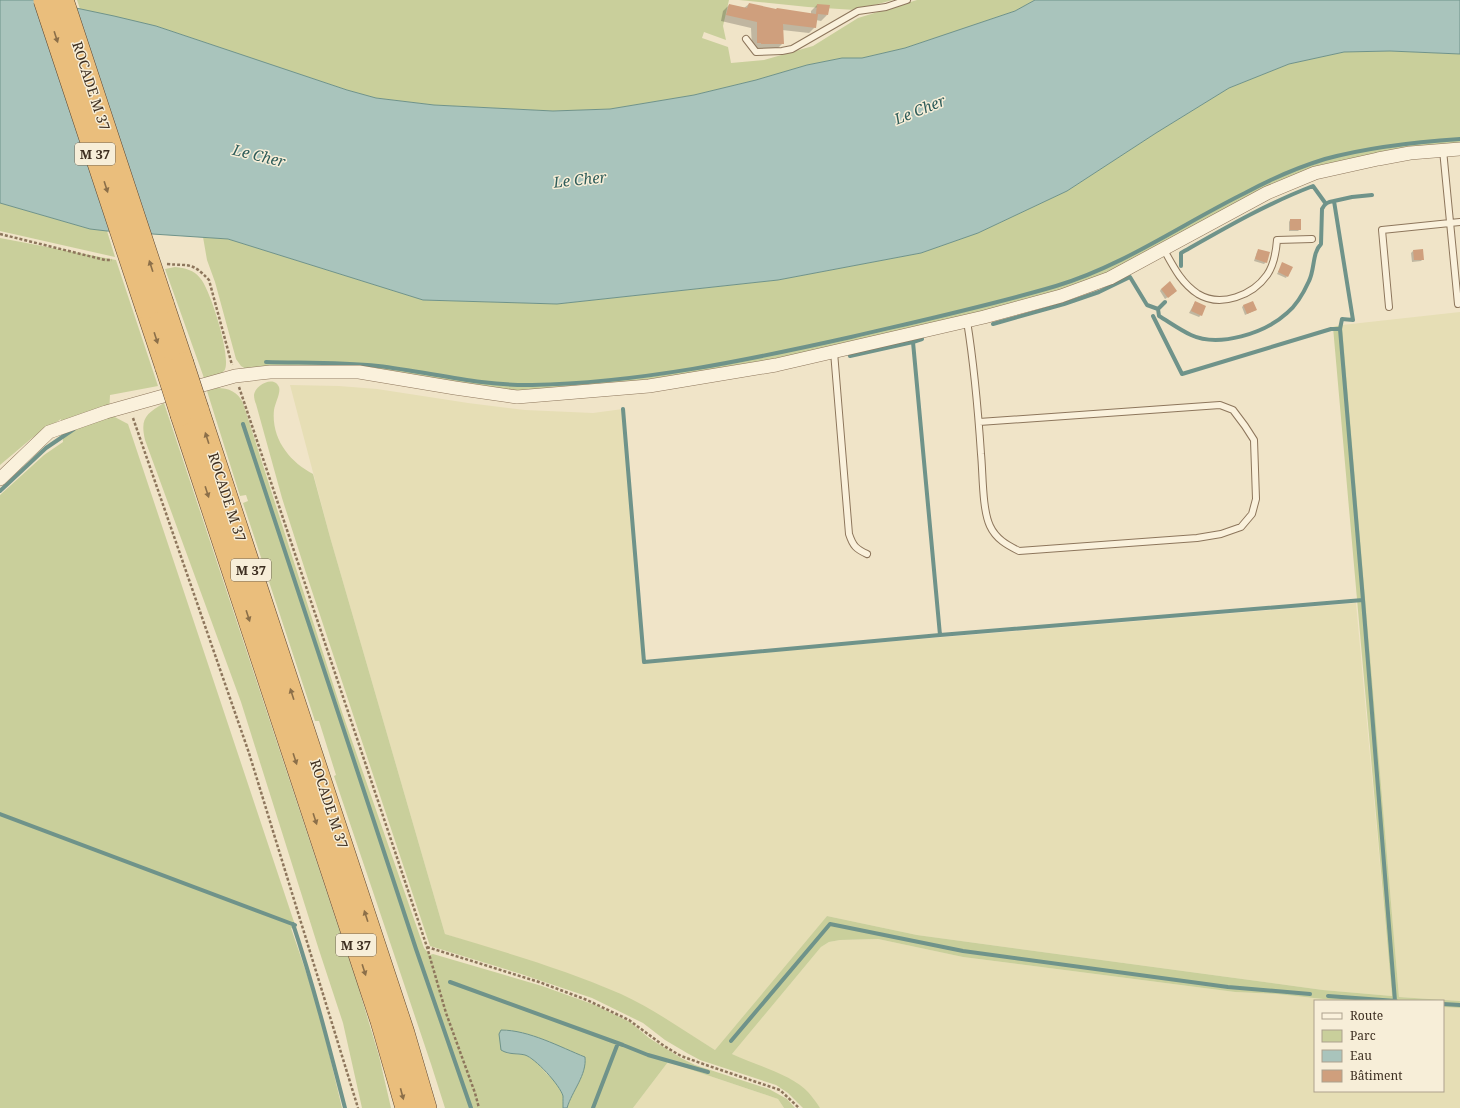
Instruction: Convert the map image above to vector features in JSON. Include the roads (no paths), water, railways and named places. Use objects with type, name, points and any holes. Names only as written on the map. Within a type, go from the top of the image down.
[{"type":"highway","name":"ROCADE M 37","points":[[44,0],[155,306]]},
{"type":"highway","name":"ROCADE M 37","points":[[62,0],[174,366],[312,780],[404,1033],[426,1108]]},
{"type":"highway","name":"ROCADE M 37","points":[[312,780],[406,1108]]},
{"type":"street","points":[[0,479],[49,432],[106,412],[235,376],[270,372],[359,372],[517,397],[649,386],[776,365],[834,352],[968,321],[1061,296],[1110,278],[1266,193],[1315,173],[1410,153],[1460,149]]},
{"type":"lane","points":[[746,39],[756,52],[792,49],[858,11],[886,7],[907,0]]},
{"type":"lane","points":[[1443,150],[1458,304]]},
{"type":"lane","points":[[1389,307],[1382,230],[1460,222]]},
{"type":"lane","points":[[1163,248],[1177,274],[1190,288],[1200,295],[1222,299],[1243,294],[1252,290],[1260,283],[1268,274],[1273,263],[1276,253],[1277,240],[1312,239]]},
{"type":"lane","points":[[968,321],[979,422],[985,504],[990,526],[1000,541],[1019,551],[1197,538],[1221,534],[1241,527],[1252,514],[1256,499],[1254,440],[1233,410],[1220,406],[979,422]]},
{"type":"lane","points":[[834,352],[850,534],[853,544],[860,551],[867,554]]},
{"type":"water","name":"Le Cher","points":[[0,0],[38,0],[156,26],[347,90],[376,98],[434,105],[553,111],[610,109],[694,95],[756,80],[807,65],[842,58],[862,58],[905,48],[1015,11],[1035,0],[1460,0],[1460,54],[1390,51],[1344,52],[1289,64],[1229,88],[1067,191],[978,233],[921,253],[778,280],[557,304],[423,300],[228,239],[90,229],[0,203]]},
{"type":"water","points":[[501,1030],[533,1036],[585,1057],[582,1077],[567,1108],[563,1108],[563,1096],[557,1085],[547,1072],[535,1061],[525,1055],[504,1052],[501,1050],[499,1034]]},
{"type":"waterway","points":[[266,362],[336,363],[378,366],[474,381],[512,385],[612,380],[733,362],[812,346],[928,319],[1056,286],[1081,278],[1129,256],[1254,188],[1305,166],[1325,159],[1375,148],[1409,143],[1460,139]]},
{"type":"waterway","points":[[1181,266],[1181,253],[1246,217],[1296,193],[1313,186],[1326,204]]},
{"type":"waterway","points":[[1334,201],[1372,195]]},
{"type":"waterway","points":[[1165,302],[1158,309],[1159,316],[1187,333],[1202,339],[1228,339],[1267,327],[1278,320],[1294,306],[1307,285],[1311,276],[1316,252],[1321,244],[1322,209],[1324,205],[1334,201],[1353,320],[1342,319],[1340,329],[1363,600]]},
{"type":"waterway","points":[[993,324],[1064,304],[1099,292],[1130,277],[1147,305],[1158,309]]},
{"type":"waterway","points":[[1153,316],[1182,374],[1331,329],[1340,329]]},
{"type":"waterway","points":[[913,342],[922,339]]},
{"type":"waterway","points":[[850,356],[913,342],[940,635]]},
{"type":"waterway","points":[[623,409],[644,662],[940,635],[1363,600],[1395,1000]]},
{"type":"waterway","points":[[243,424],[416,949],[471,1108]]},
{"type":"waterway","points":[[0,491],[46,448],[74,429]]},
{"type":"waterway","points":[[0,814],[295,925]]},
{"type":"waterway","points":[[293,924],[314,992],[345,1108]]},
{"type":"waterway","points":[[731,1041],[830,924],[963,951],[1228,987],[1310,994]]},
{"type":"waterway","points":[[450,982],[648,1055],[708,1072]]},
{"type":"waterway","points":[[1328,996],[1382,1000]]},
{"type":"waterway","points":[[1444,1004],[1460,1005]]},
{"type":"waterway","points":[[593,1108],[618,1043]]}]
